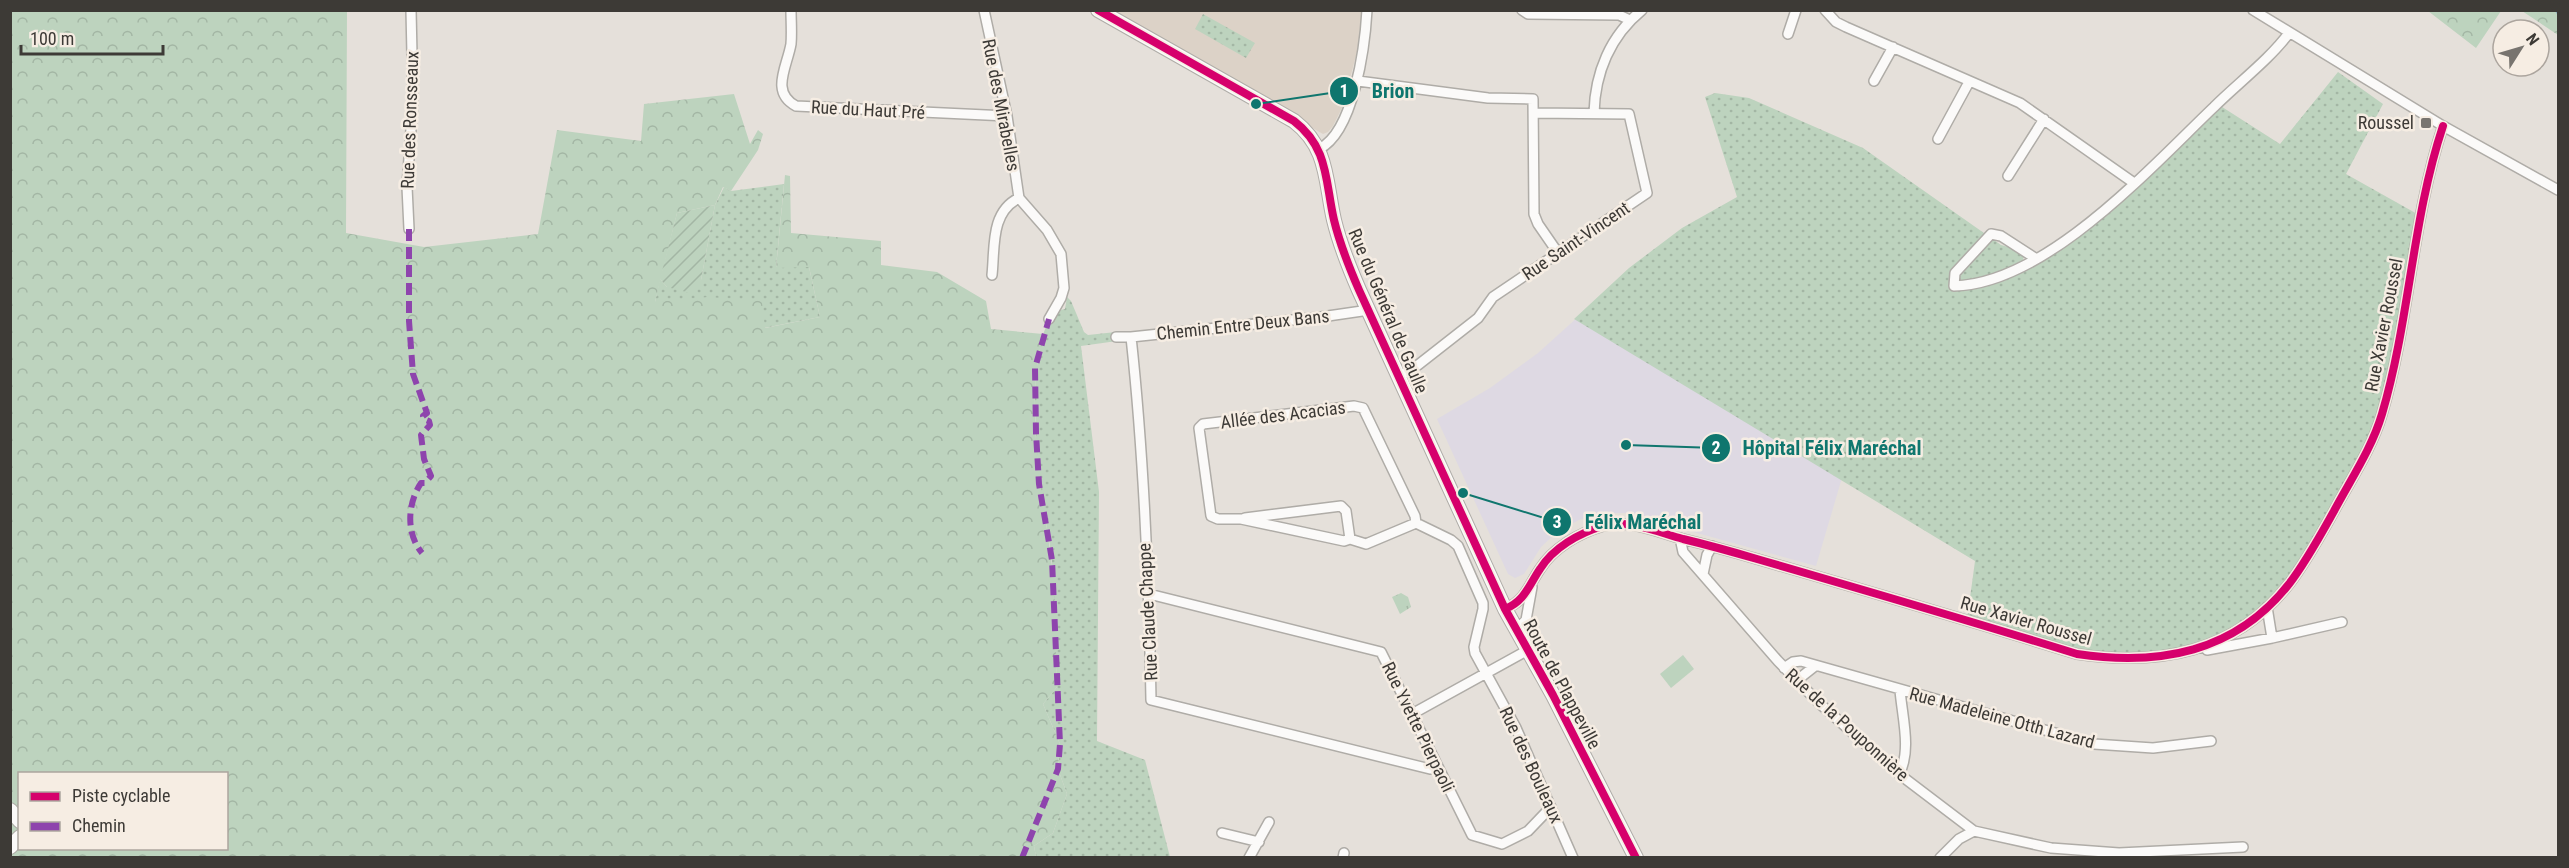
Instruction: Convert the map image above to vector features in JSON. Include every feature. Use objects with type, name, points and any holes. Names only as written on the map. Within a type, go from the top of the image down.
[{"type":"street","name":"Rue des Ronsseaux","points":[[409,230],[407,187],[413,91],[411,10]]},
{"type":"street","name":"Rue du Haut Pré","points":[[791,10],[791,42],[781,85],[782,94],[788,102],[796,106],[1007,116]]},
{"type":"street","name":"Rue des Mirabelles","points":[[984,10],[1007,116],[1019,198],[1055,242],[1063,266],[1064,288],[1049,319]]},
{"type":"street","name":"Rue du Général de Gaulle","points":[[1098,10],[1113,15],[1294,121],[1313,138],[1319,149],[1343,251],[1421,424]]},
{"type":"street","points":[[1319,149],[1332,142],[1337,135],[1358,81],[1364,47],[1366,10]]},
{"type":"street","points":[[1522,10],[1528,14],[1619,15],[1630,20]]},
{"type":"street","points":[[1594,113],[1595,92],[1612,44],[1630,20],[1642,10]]},
{"type":"street","points":[[1788,34],[1796,10]]},
{"type":"street","points":[[1825,10],[1836,22],[2020,103],[2134,183]]},
{"type":"street","points":[[2253,10],[2443,126],[2559,190]]},
{"type":"street","points":[[2035,258],[2001,236],[1991,234],[1955,273],[1954,286],[1967,286],[2001,276],[2035,258],[2096,218],[2289,33]]},
{"type":"street","points":[[1874,81],[1893,47]]},
{"type":"street","points":[[1358,81],[1488,98],[1533,99],[1534,214],[1538,224],[1558,253]]},
{"type":"street","points":[[1938,139],[1969,82]]},
{"type":"street","name":"Rue Saint-Vincent","points":[[1400,376],[1418,365],[1478,318],[1493,297],[1647,193],[1629,114],[1534,113]]},
{"type":"street","points":[[2008,176],[2044,119]]},
{"type":"street","name":"Rue Xavier Roussel","points":[[1516,630],[1526,620],[1533,585],[1540,568],[1567,542],[1606,525],[1623,524],[1712,546],[2077,654],[2118,658],[2159,657],[2195,650],[2236,632],[2267,607],[2288,585],[2306,558],[2370,445],[2382,416],[2396,350],[2419,215],[2443,126]]},
{"type":"street","points":[[992,275],[997,222],[1005,207],[1019,198]]},
{"type":"street","name":"Chemin Entre Deux Bans","points":[[1116,336],[1131,337],[1369,310]]},
{"type":"street","name":"Rue Claude Chappe","points":[[1131,337],[1138,401],[1149,594],[1151,700],[1397,761],[1438,769]]},
{"type":"street","name":"Allée des Acacias","points":[[1241,519],[1366,544],[1416,523],[1368,415],[1363,408],[1354,406],[1200,426],[1198,430],[1210,516],[1218,519],[1241,519],[1341,506],[1346,511],[1350,539]]},
{"type":"street","name":"Route de Plappeville","points":[[1421,424],[1505,609],[1553,695],[1636,858]]},
{"type":"street","points":[[1416,523],[1451,540],[1458,546],[1483,603],[1474,647],[1486,673]]},
{"type":"street","name":"Rue de la Pouponnière","points":[[1680,538],[1683,552],[1796,681],[1899,774],[1974,831]]},
{"type":"street","points":[[1703,574],[1707,555],[1712,546]]},
{"type":"street","name":"Rue Xavier Roussel","points":[[1505,609],[1519,602],[1533,585]]},
{"type":"street","name":"Rue Yvette Pierpaoli","points":[[1149,594],[1381,652],[1472,835],[1502,844],[1528,831],[1551,807]]},
{"type":"street","points":[[2267,607],[2272,638]]},
{"type":"street","points":[[2195,650],[2221,648],[2342,622]]},
{"type":"street","points":[[1413,714],[1527,650]]},
{"type":"street","name":"Rue Madeleine Otth Lazard","points":[[1784,668],[1793,662],[1801,661],[2094,744],[2153,748],[2211,741]]},
{"type":"street","points":[[1796,681],[1815,666]]},
{"type":"street","name":"Rue des Bouleaux","points":[[1486,673],[1516,728],[1573,858]]},
{"type":"street","name":"Rue Madeleine Otth Lazard","points":[[1899,774],[1906,754],[1900,690]]},
{"type":"street","points":[[1249,858],[1269,822]]},
{"type":"street","points":[[1940,858],[1959,839],[1974,831],[2051,848],[2119,854],[2243,847]]},
{"type":"street","points":[[1222,833],[1259,842]]},
{"type":"shaded area","points":[[1117,10],[1362,11],[1360,40],[1343,106],[1333,126],[1323,134],[1117,17]]},
{"type":"shaded area","points":[[1589,307],[1844,471],[1816,566],[1625,513],[1601,513],[1579,520],[1558,531],[1541,547],[1524,574],[1515,578],[1508,574],[1437,419],[1490,388],[1538,353]]},
{"type":"green space","points":[[10,11],[347,11],[346,233],[424,247],[538,234],[557,130],[641,141],[644,104],[734,94],[750,144],[758,130],[763,134],[758,150],[731,191],[723,187],[715,205],[677,213],[655,302],[708,297],[762,301],[765,328],[820,317],[809,267],[776,268],[785,175],[790,176],[791,233],[881,241],[881,265],[937,272],[986,301],[991,329],[1043,334],[1035,390],[1035,418],[1039,474],[1053,574],[1057,687],[1043,704],[1060,744],[1058,769],[1067,794],[1053,833],[1034,846],[1036,857],[11,857]]},
{"type":"green space","points":[[2428,11],[2501,11],[2496,18],[2491,18],[2491,26],[2476,48]]},
{"type":"green space","points":[[2522,11],[2558,11],[2558,35],[2551,30],[2551,18],[2532,18]]},
{"type":"green space","points":[[1203,14],[1255,43],[1246,58],[1195,29]]},
{"type":"green space","points":[[2338,72],[2383,104],[2346,174],[2419,215],[2382,416],[2306,558],[2253,620],[2195,650],[2099,657],[1967,620],[1975,561],[1574,319],[1629,268],[1682,228],[1737,197],[1705,97],[1715,93],[1749,98],[1863,148],[2001,245],[2024,255],[2023,260],[2029,264],[2125,196],[2219,105],[2280,144]]},
{"type":"green space","points":[[784,184],[776,267],[809,267],[820,317],[764,328],[655,302],[660,279],[667,287],[701,280],[715,205],[724,187],[731,191]]},
{"type":"green space","points":[[715,205],[701,280],[694,294],[667,287],[660,279],[677,213]]},
{"type":"green space","points":[[1067,297],[1071,301],[1084,332],[1088,335],[1116,332],[1117,341],[1081,346],[1099,492],[1097,741],[1145,760],[1170,857],[1036,857],[1034,846],[1053,833],[1067,794],[1058,769],[1060,744],[1043,704],[1057,687],[1052,563],[1040,486],[1035,418],[1038,359],[1043,335],[1052,317],[1065,309]]},
{"type":"green space","points":[[1401,593],[1408,597],[1411,607],[1400,614],[1392,597]]},
{"type":"green space","points":[[1683,655],[1694,669],[1671,688],[1660,674]]},
{"type":"marked path","points":[[409,229],[409,321],[413,374],[427,413],[423,416],[430,425],[421,435],[424,459],[431,476],[425,483],[421,483],[416,491],[410,519],[413,537],[422,553]]},
{"type":"marked path","points":[[1022,858],[1058,769],[1060,744],[1052,560],[1039,484],[1036,433],[1035,368],[1049,319]]},
{"type":"cycle path","points":[[1098,10],[1294,121],[1314,142],[1324,166],[1339,238],[1359,290],[1505,609],[1553,695],[1636,858]]},
{"type":"cycle path","points":[[1505,609],[1522,597],[1545,561],[1559,548],[1594,529],[1623,524],[1643,527],[1748,556],[2077,654],[2137,658],[2194,649],[2220,640],[2245,626],[2268,607],[2289,584],[2318,539],[2373,439],[2391,378],[2424,197],[2443,126]]},
{"type":"place","name":"Brion","points":[[1256,104]]},
{"type":"place","name":"Roussel","points":[[2426,123]]},
{"type":"place","name":"Hôpital Félix Maréchal","points":[[1626,445]]},
{"type":"place","name":"Félix Maréchal","points":[[1463,493]]}]
